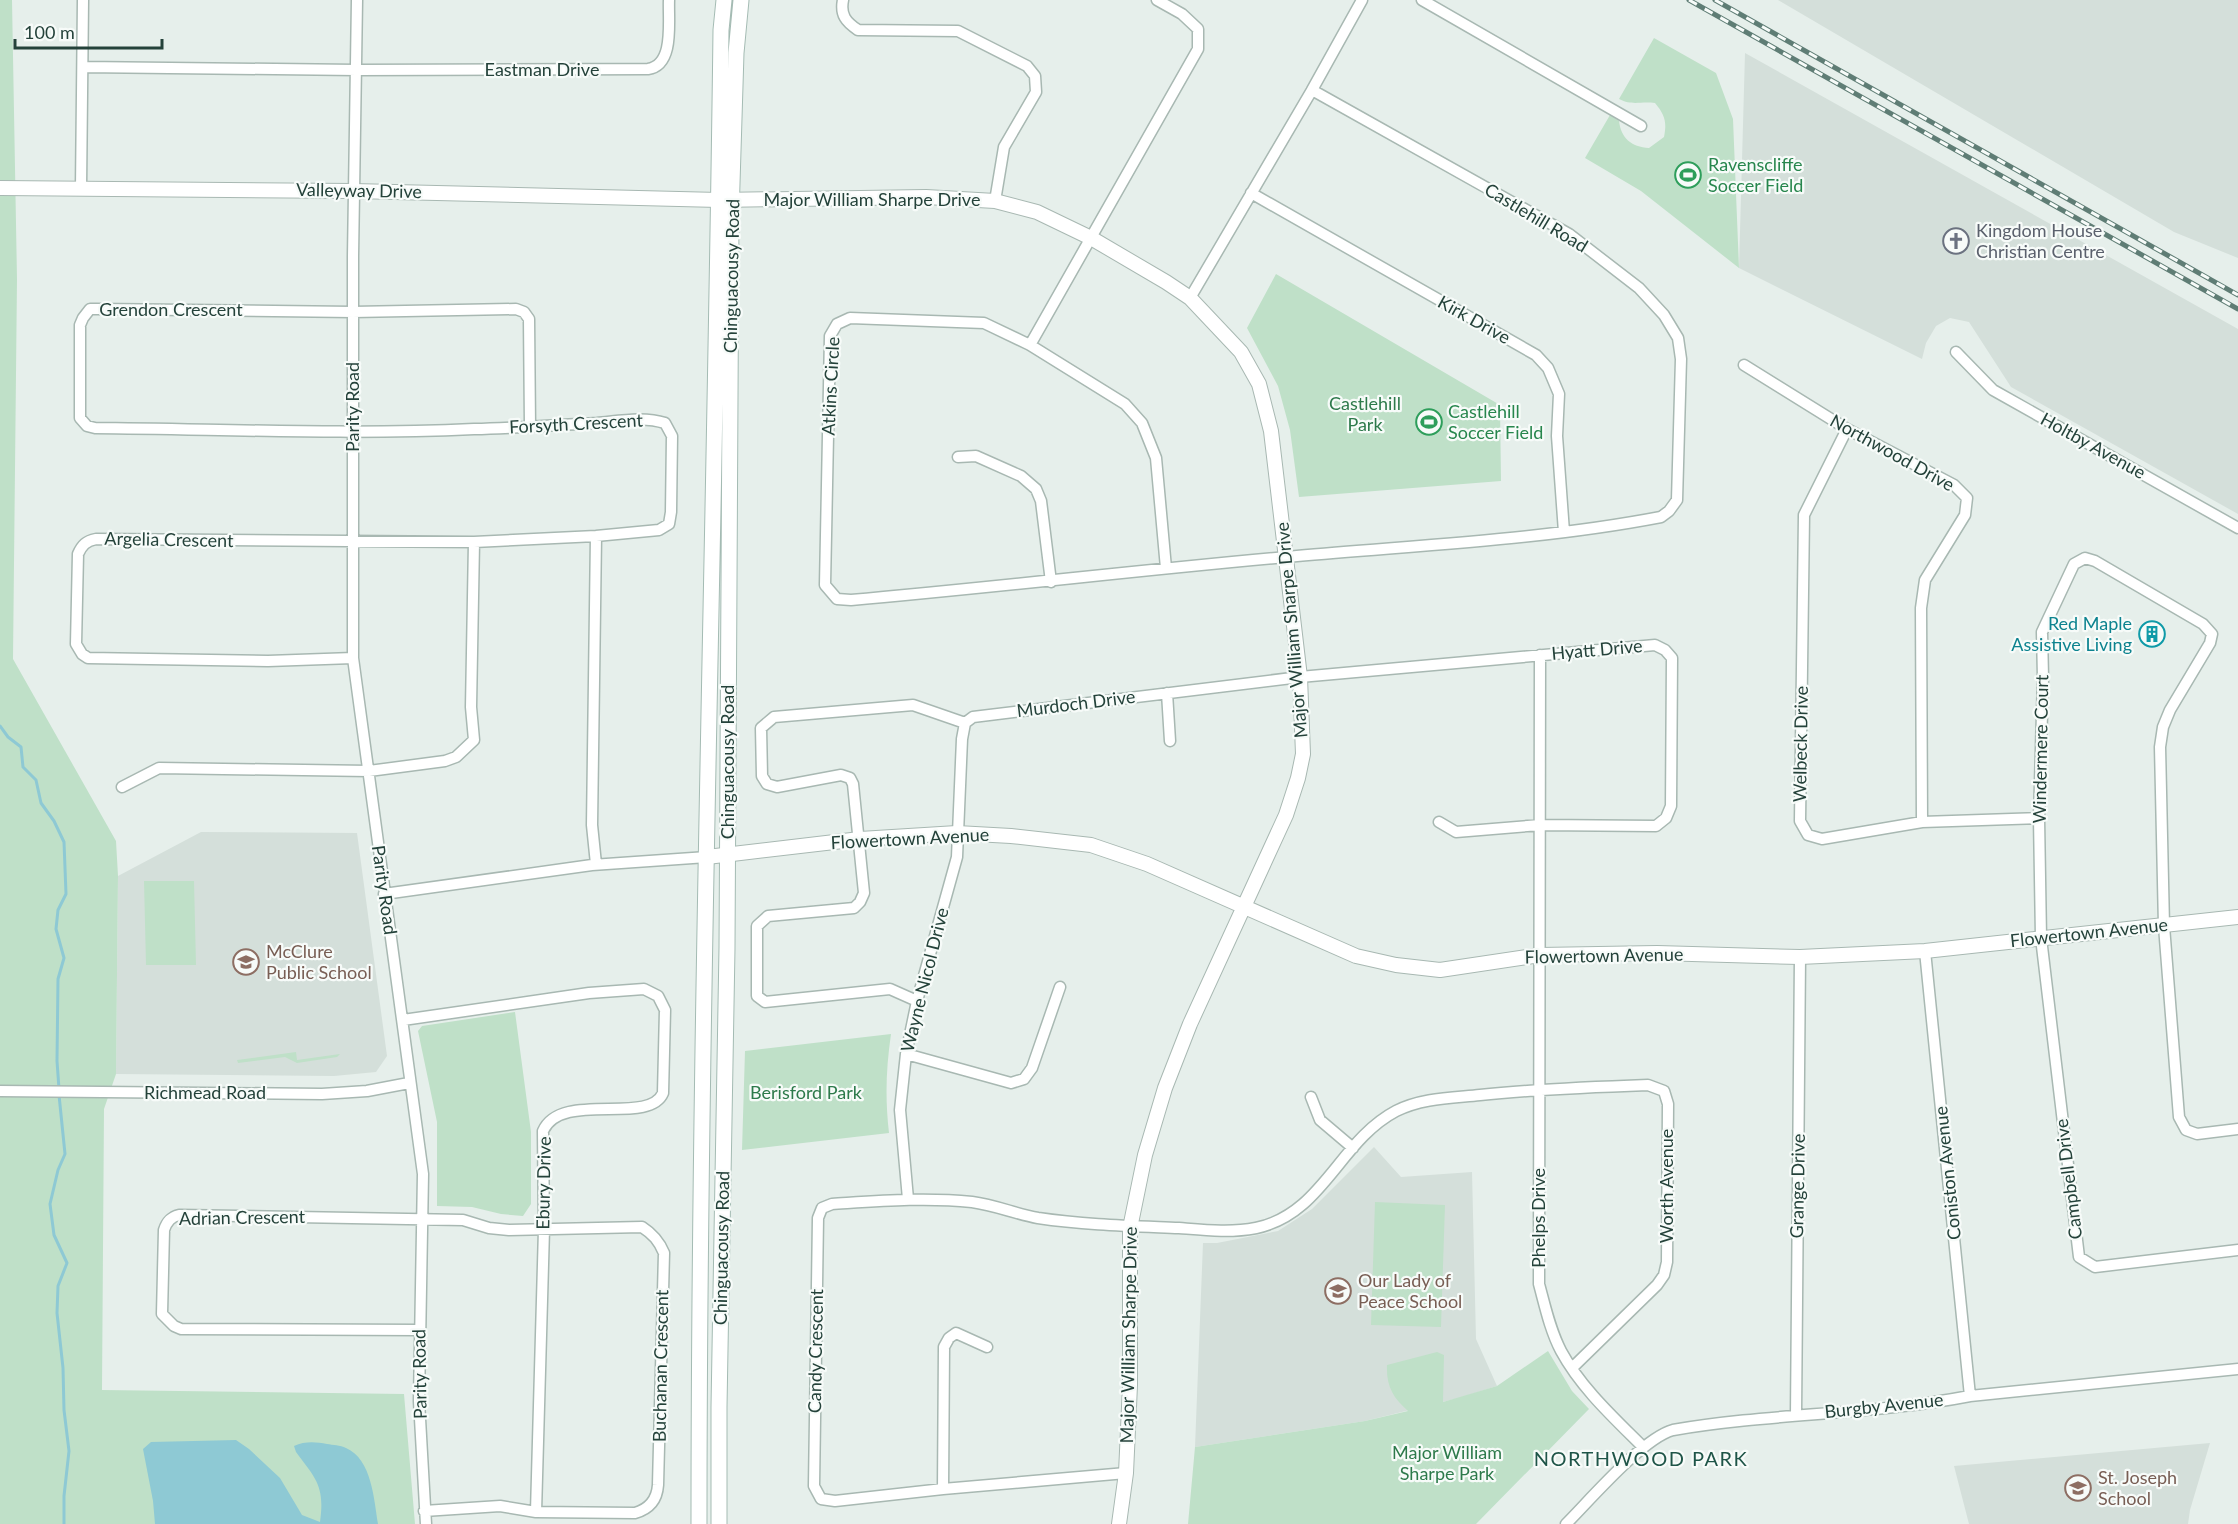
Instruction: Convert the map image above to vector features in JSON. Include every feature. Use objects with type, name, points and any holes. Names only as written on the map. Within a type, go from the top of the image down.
[{"type":"main road","name":"Chinguacousy Road","points":[[719,1524],[727,855],[725,200],[721,30],[724,0]]},
{"type":"main road","name":"Chinguacousy Road","points":[[699,1524],[704,936],[710,608],[725,200],[741,0]]},
{"type":"street","points":[[81,188],[83,0]]},
{"type":"street","name":"Parity Road","points":[[357,0],[353,191],[353,658],[423,1174],[419,1405],[426,1524]]},
{"type":"street","name":"Eastman Drive","points":[[83,67],[357,70],[653,69],[663,62],[666,55],[669,0]]},
{"type":"street","points":[[843,0],[841,10],[847,23],[858,30],[958,31],[1027,66],[1035,76],[1036,92],[1005,147],[994,201]]},
{"type":"street","points":[[1030,345],[1198,49],[1198,29],[1182,14],[1157,0]]},
{"type":"street","points":[[1190,298],[1362,0]]},
{"type":"street","points":[[1422,0],[1641,126]]},
{"type":"street","name":"Castlehill Road","points":[[1287,557],[1564,532],[1661,517],[1677,501],[1681,359],[1678,338],[1664,315],[1639,288],[1569,234],[1312,90]]},
{"type":"street","name":"Valleyway Drive","points":[[0,188],[353,191],[725,200]]},
{"type":"street","name":"Kirk Drive","points":[[1251,193],[1536,356],[1548,368],[1559,394],[1557,436],[1564,532]]},
{"type":"street","name":"Major William Sharpe Drive","points":[[725,200],[926,197],[994,201],[1036,212],[1091,238],[1190,298],[1241,352],[1258,384],[1271,430],[1287,557],[1300,676],[1303,754],[1286,815],[1190,1024],[1165,1088],[1145,1155],[1130,1228],[1130,1384],[1126,1473],[1119,1524]]},
{"type":"street","name":"Grendon Crescent","points":[[353,312],[90,309],[82,318],[80,325],[79,411],[83,423],[95,428],[353,431]]},
{"type":"street","points":[[353,312],[516,309],[524,312],[529,319],[530,427]]},
{"type":"street","name":"Atkins Circle","points":[[1166,568],[1156,458],[1142,423],[1125,404],[1030,345],[984,323],[850,318],[837,324],[830,336],[825,585],[837,599],[851,600],[1051,582],[1166,568],[1287,557]]},
{"type":"street","name":"Holtby Avenue","points":[[1956,352],[1993,390],[2238,528]]},
{"type":"street","name":"Northwood Drive","points":[[1744,365],[1847,429],[1954,485],[1967,498],[1965,515],[1925,580],[1921,608],[1922,822]]},
{"type":"street","name":"Forsyth Crescent","points":[[353,431],[472,430],[652,419],[665,423],[670,430],[671,512],[669,524],[658,530],[596,536],[474,542],[353,542]]},
{"type":"street","name":"Welbeck Drive","points":[[1847,429],[1804,515],[1800,821],[1808,835],[1822,839],[1922,822],[2039,818]]},
{"type":"street","points":[[958,457],[976,456],[1021,476],[1036,489],[1041,501],[1051,582]]},
{"type":"street","points":[[596,536],[592,825],[596,864]]},
{"type":"street","name":"Argelia Crescent","points":[[353,542],[89,540],[81,546],[78,554],[76,644],[82,654],[88,658],[99,659],[268,661],[353,658]]},
{"type":"street","points":[[122,787],[159,768],[369,771],[445,761],[456,757],[474,740],[471,707],[474,542]]},
{"type":"street","name":"Windermere Court","points":[[2041,938],[2039,818],[2042,632],[2074,564],[2085,558],[2095,561],[2203,624],[2212,634],[2210,643],[2163,726],[2160,747],[2164,926]]},
{"type":"street","name":"Hyatt Drive","points":[[1300,676],[1655,645],[1665,650],[1672,658],[1671,806],[1666,818],[1656,826],[1540,825]]},
{"type":"street","name":"Phelps Drive","points":[[1540,655],[1539,1284],[1548,1319],[1560,1348],[1572,1368],[1643,1448]]},
{"type":"street","name":"Murdoch Drive","points":[[965,723],[973,717],[1300,676]]},
{"type":"street","points":[[1167,693],[1170,741]]},
{"type":"street","points":[[917,1001],[890,989],[765,1002],[757,996],[757,926],[768,916],[854,908],[861,902],[864,893],[860,839],[853,784],[850,778],[841,775],[777,787],[767,784],[762,776],[761,728],[774,717],[912,705],[965,723],[962,739],[957,833]]},
{"type":"street","points":[[1439,822],[1456,832],[1540,825]]},
{"type":"street","name":"Flowertown Avenue","points":[[707,857],[860,839],[957,833],[1011,836],[1091,845],[1148,864],[1356,956],[1396,965],[1440,970],[1540,955],[1657,953],[1800,957],[1925,951],[2238,917]]},
{"type":"street","name":"Wayne Nicol Drive","points":[[908,1199],[900,1110],[906,1054],[917,1001],[957,857],[957,833]]},
{"type":"street","points":[[384,894],[596,864],[707,857]]},
{"type":"street","points":[[2164,926],[2178,1117],[2186,1130],[2198,1134],[2238,1129]]},
{"type":"street","name":"Campbell Drive","points":[[2041,938],[2079,1257],[2095,1267],[2238,1250]]},
{"type":"street","name":"Coniston Avenue","points":[[1925,951],[1970,1396]]},
{"type":"street","name":"Grange Drive","points":[[1796,1415],[1800,957]]},
{"type":"street","points":[[906,1054],[1011,1083],[1024,1079],[1032,1068],[1060,987]]},
{"type":"street","name":"Ebury Drive","points":[[403,1020],[612,991],[644,989],[658,996],[663,1002],[665,1010],[663,1093],[657,1103],[646,1107],[602,1108],[563,1113],[556,1115],[543,1131],[544,1229],[536,1512]]},
{"type":"street","name":"Richmead Road","points":[[0,1091],[322,1094],[368,1091],[409,1083]]},
{"type":"street","name":"Worth Avenue","points":[[1539,1089],[1648,1085],[1664,1091],[1668,1104],[1664,1275],[1657,1285],[1572,1368]]},
{"type":"street","name":"Candy Crescent","points":[[1126,1473],[943,1488],[835,1501],[821,1499],[814,1486],[818,1218],[822,1208],[832,1204],[908,1199],[974,1203],[1038,1218],[1130,1228],[1234,1230],[1277,1222],[1293,1214],[1306,1203],[1364,1135],[1396,1112],[1424,1100],[1539,1089]]},
{"type":"street","points":[[1311,1097],[1320,1119],[1353,1148]]},
{"type":"street","name":"Adrian Crescent","points":[[419,1330],[182,1329],[174,1326],[162,1314],[164,1230],[169,1220],[179,1215],[421,1219]]},
{"type":"street","name":"Buchanan Crescent","points":[[421,1219],[463,1220],[489,1228],[509,1230],[642,1227],[660,1242],[664,1253],[658,1485],[654,1500],[649,1506],[635,1513],[536,1512],[500,1506],[424,1511]]},
{"type":"street","points":[[943,1488],[944,1347],[949,1338],[956,1333],[987,1347]]},
{"type":"street","name":"Burgby Avenue","points":[[1566,1524],[1643,1448],[1663,1433],[1673,1430],[1970,1396],[2238,1369]]},
{"type":"shaded area","points":[[1778,0],[2238,0],[2238,258],[2174,232]]},
{"type":"shaded area","points":[[1745,53],[2238,329],[2238,514],[2011,387],[1969,322],[1950,318],[1936,326],[1926,343],[1922,359],[1739,268]]},
{"type":"shaded area","name":"McClure Public School","points":[[201,832],[357,833],[387,1056],[376,1072],[334,1076],[116,1074],[118,876]]},
{"type":"shaded area","name":"Our Lady of Peace School","points":[[1374,1147],[1401,1177],[1472,1172],[1476,1339],[1497,1386],[1459,1398],[1365,1421],[1195,1447],[1203,1243],[1217,1243],[1278,1231],[1312,1209]]},
{"type":"shaded area","name":"St. Joseph School","points":[[2210,1443],[2188,1524],[1969,1524],[1954,1466]]},
{"type":"green space","points":[[0,0],[12,0],[17,279],[13,659],[116,841],[118,876],[116,1074],[104,1109],[102,1390],[404,1394],[415,1524],[0,1524]]},
{"type":"green space","points":[[1654,38],[1716,73],[1733,119],[1739,268],[1641,191],[1585,158],[1610,115],[1619,121],[1622,132],[1632,144],[1649,148],[1664,137],[1664,119],[1655,103],[1633,103],[1619,99]]},
{"type":"green space","name":"Castlehill Park","points":[[1276,274],[1500,405],[1501,481],[1299,497],[1290,430],[1278,386],[1247,328]]},
{"type":"green space","points":[[144,881],[194,881],[196,965],[146,965]]},
{"type":"green space","points":[[515,1012],[531,1132],[531,1204],[523,1216],[501,1214],[472,1207],[437,1206],[437,1122],[418,1031],[422,1026]]},
{"type":"green space","name":"Berisford Park","points":[[891,1034],[887,1084],[889,1133],[742,1150],[745,1051]]},
{"type":"green space","points":[[296,1052],[297,1060],[340,1054],[337,1057],[297,1063],[285,1057],[238,1063],[237,1060]]},
{"type":"green space","points":[[1375,1202],[1445,1205],[1441,1327],[1371,1325]]},
{"type":"green space","name":"Major William Sharpe Park","points":[[1548,1351],[1572,1391],[1589,1409],[1476,1524],[1188,1524],[1195,1447],[1365,1421],[1408,1411],[1392,1391],[1387,1365],[1437,1352],[1444,1355],[1443,1402],[1497,1386]]},
{"type":"water","points":[[236,1440],[280,1478],[302,1515],[320,1522],[320,1491],[314,1477],[294,1446],[315,1442],[339,1446],[355,1453],[370,1481],[378,1524],[155,1524],[143,1449],[151,1442]]},
{"type":"waterway","points":[[0,726],[8,737],[21,747],[23,767],[36,780],[41,803],[54,821],[64,842],[66,894],[58,910],[56,929],[64,958],[58,979],[59,1089]]},
{"type":"waterway","points":[[59,1095],[65,1154],[58,1170],[50,1204],[54,1235],[67,1263],[58,1286],[57,1313],[69,1451],[64,1496],[64,1524]]},
{"type":"railway","points":[[1689,0],[2238,309]]},
{"type":"railway","points":[[1715,0],[2238,295]]},
{"type":"place","name":"Ravenscliffe Soccer Field","points":[[1688,175]]},
{"type":"place","name":"Kingdom House Christian Centre","points":[[1956,241]]},
{"type":"place","name":"Castlehill Soccer Field","points":[[1429,422]]},
{"type":"place","name":"Red Maple Assistive Living","points":[[2152,634]]},
{"type":"place","name":"McClure Public School","points":[[246,962]]},
{"type":"place","name":"Our Lady of Peace School","points":[[1338,1291]]},
{"type":"place","name":"St. Joseph School","points":[[2078,1488]]},
{"type":"district","name":"NORTHWOOD PARK","points":[[1641,1459]]}]
